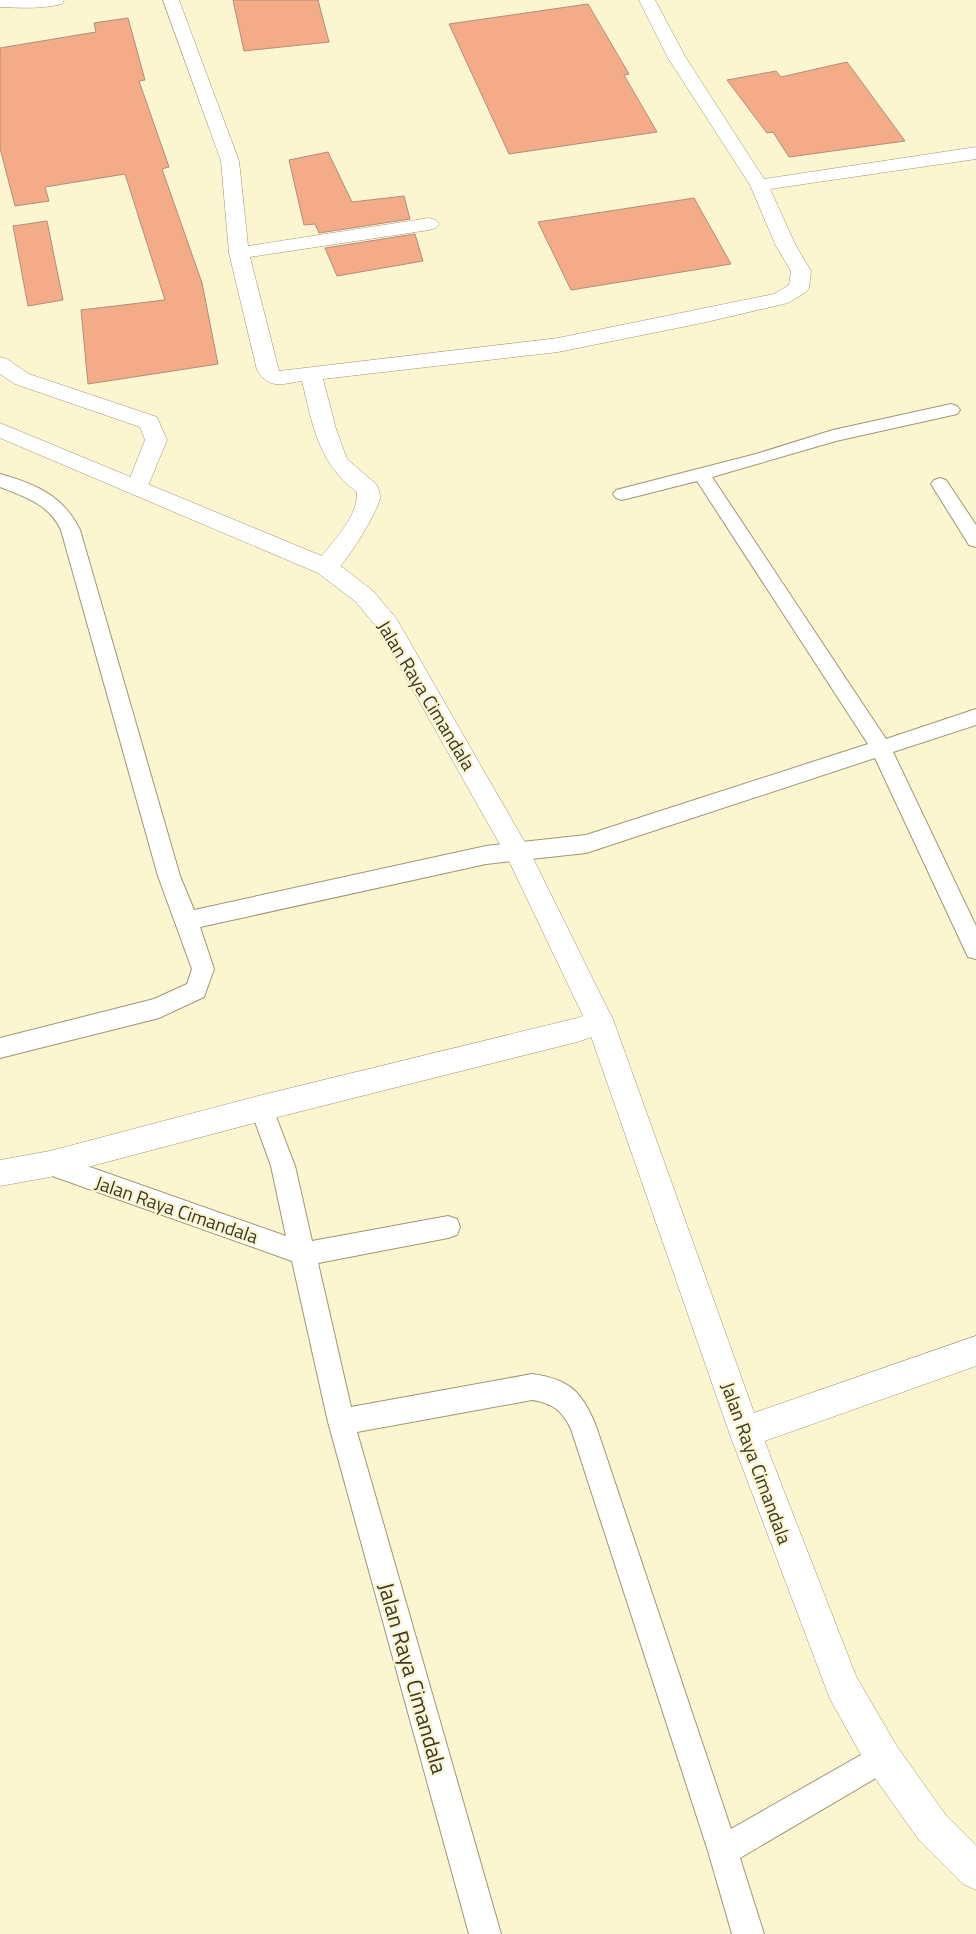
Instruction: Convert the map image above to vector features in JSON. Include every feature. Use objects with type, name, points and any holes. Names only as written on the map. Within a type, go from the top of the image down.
[{"type":"street","points":[[0,2],[28,3],[56,0]]},
{"type":"street","points":[[171,0],[230,161],[238,253],[267,370],[274,378],[558,345],[702,317],[781,298],[799,288],[801,271],[786,246],[758,184],[677,58],[646,0]]},
{"type":"street","points":[[758,184],[976,153]]},
{"type":"street","points":[[238,253],[429,224]]},
{"type":"street","points":[[0,364],[22,379],[149,422],[156,440],[136,488]]},
{"type":"street","points":[[311,374],[323,420],[338,461],[353,478],[368,489],[370,497],[366,509],[326,567]]},
{"type":"street","name":"Jalan Raya Cimandala","points":[[0,430],[326,567],[364,596],[388,624],[518,853],[600,1022],[745,1432],[842,1687],[883,1758],[932,1827],[976,1871]]},
{"type":"street","name":"Jalan Raya Cimandala","points":[[0,1173],[50,1164],[262,1108],[577,1030],[600,1022]]},
{"type":"street","points":[[745,1432],[976,1351]]},
{"type":"lane","points":[[622,494],[760,459],[833,436],[951,410]]},
{"type":"lane","points":[[701,474],[881,748],[976,950]]},
{"type":"lane","points":[[0,480],[56,506],[70,531],[169,876],[203,969],[196,990],[158,1008],[0,1048]]},
{"type":"lane","points":[[940,484],[976,540]]},
{"type":"lane","points":[[187,921],[486,855],[518,853],[586,844],[976,717]]},
{"type":"lane","name":"Jalan Raya Cimandala","points":[[262,1108],[284,1166],[341,1422],[485,1934]]},
{"type":"lane","name":"Jalan Raya Cimandala","points":[[50,1164],[304,1254]]},
{"type":"lane","points":[[304,1254],[448,1227]]},
{"type":"lane","points":[[341,1422],[532,1387],[551,1389],[565,1396],[575,1408],[583,1426],[723,1851],[748,1934]]},
{"type":"lane","points":[[723,1851],[883,1758]]},
{"type":"building","points":[[233,0],[318,0],[329,42],[244,51]]},
{"type":"building","points":[[588,4],[629,74],[624,75],[657,132],[509,154],[449,24]]},
{"type":"building","points":[[128,18],[145,80],[139,81],[169,167],[162,169],[202,283],[218,364],[88,384],[81,310],[165,300],[125,174],[45,187],[49,201],[15,206],[0,148],[0,48],[96,32],[94,23]]},
{"type":"building","points":[[847,62],[905,141],[789,157],[773,132],[767,133],[727,80],[776,71],[781,77]]},
{"type":"building","points":[[328,152],[352,202],[404,196],[410,219],[319,233],[315,224],[304,225],[289,160]]},
{"type":"building","points":[[694,198],[731,264],[571,290],[538,222]]},
{"type":"building","points":[[47,221],[63,300],[28,306],[13,226]]},
{"type":"building","points":[[415,234],[423,261],[337,276],[325,248]]}]
